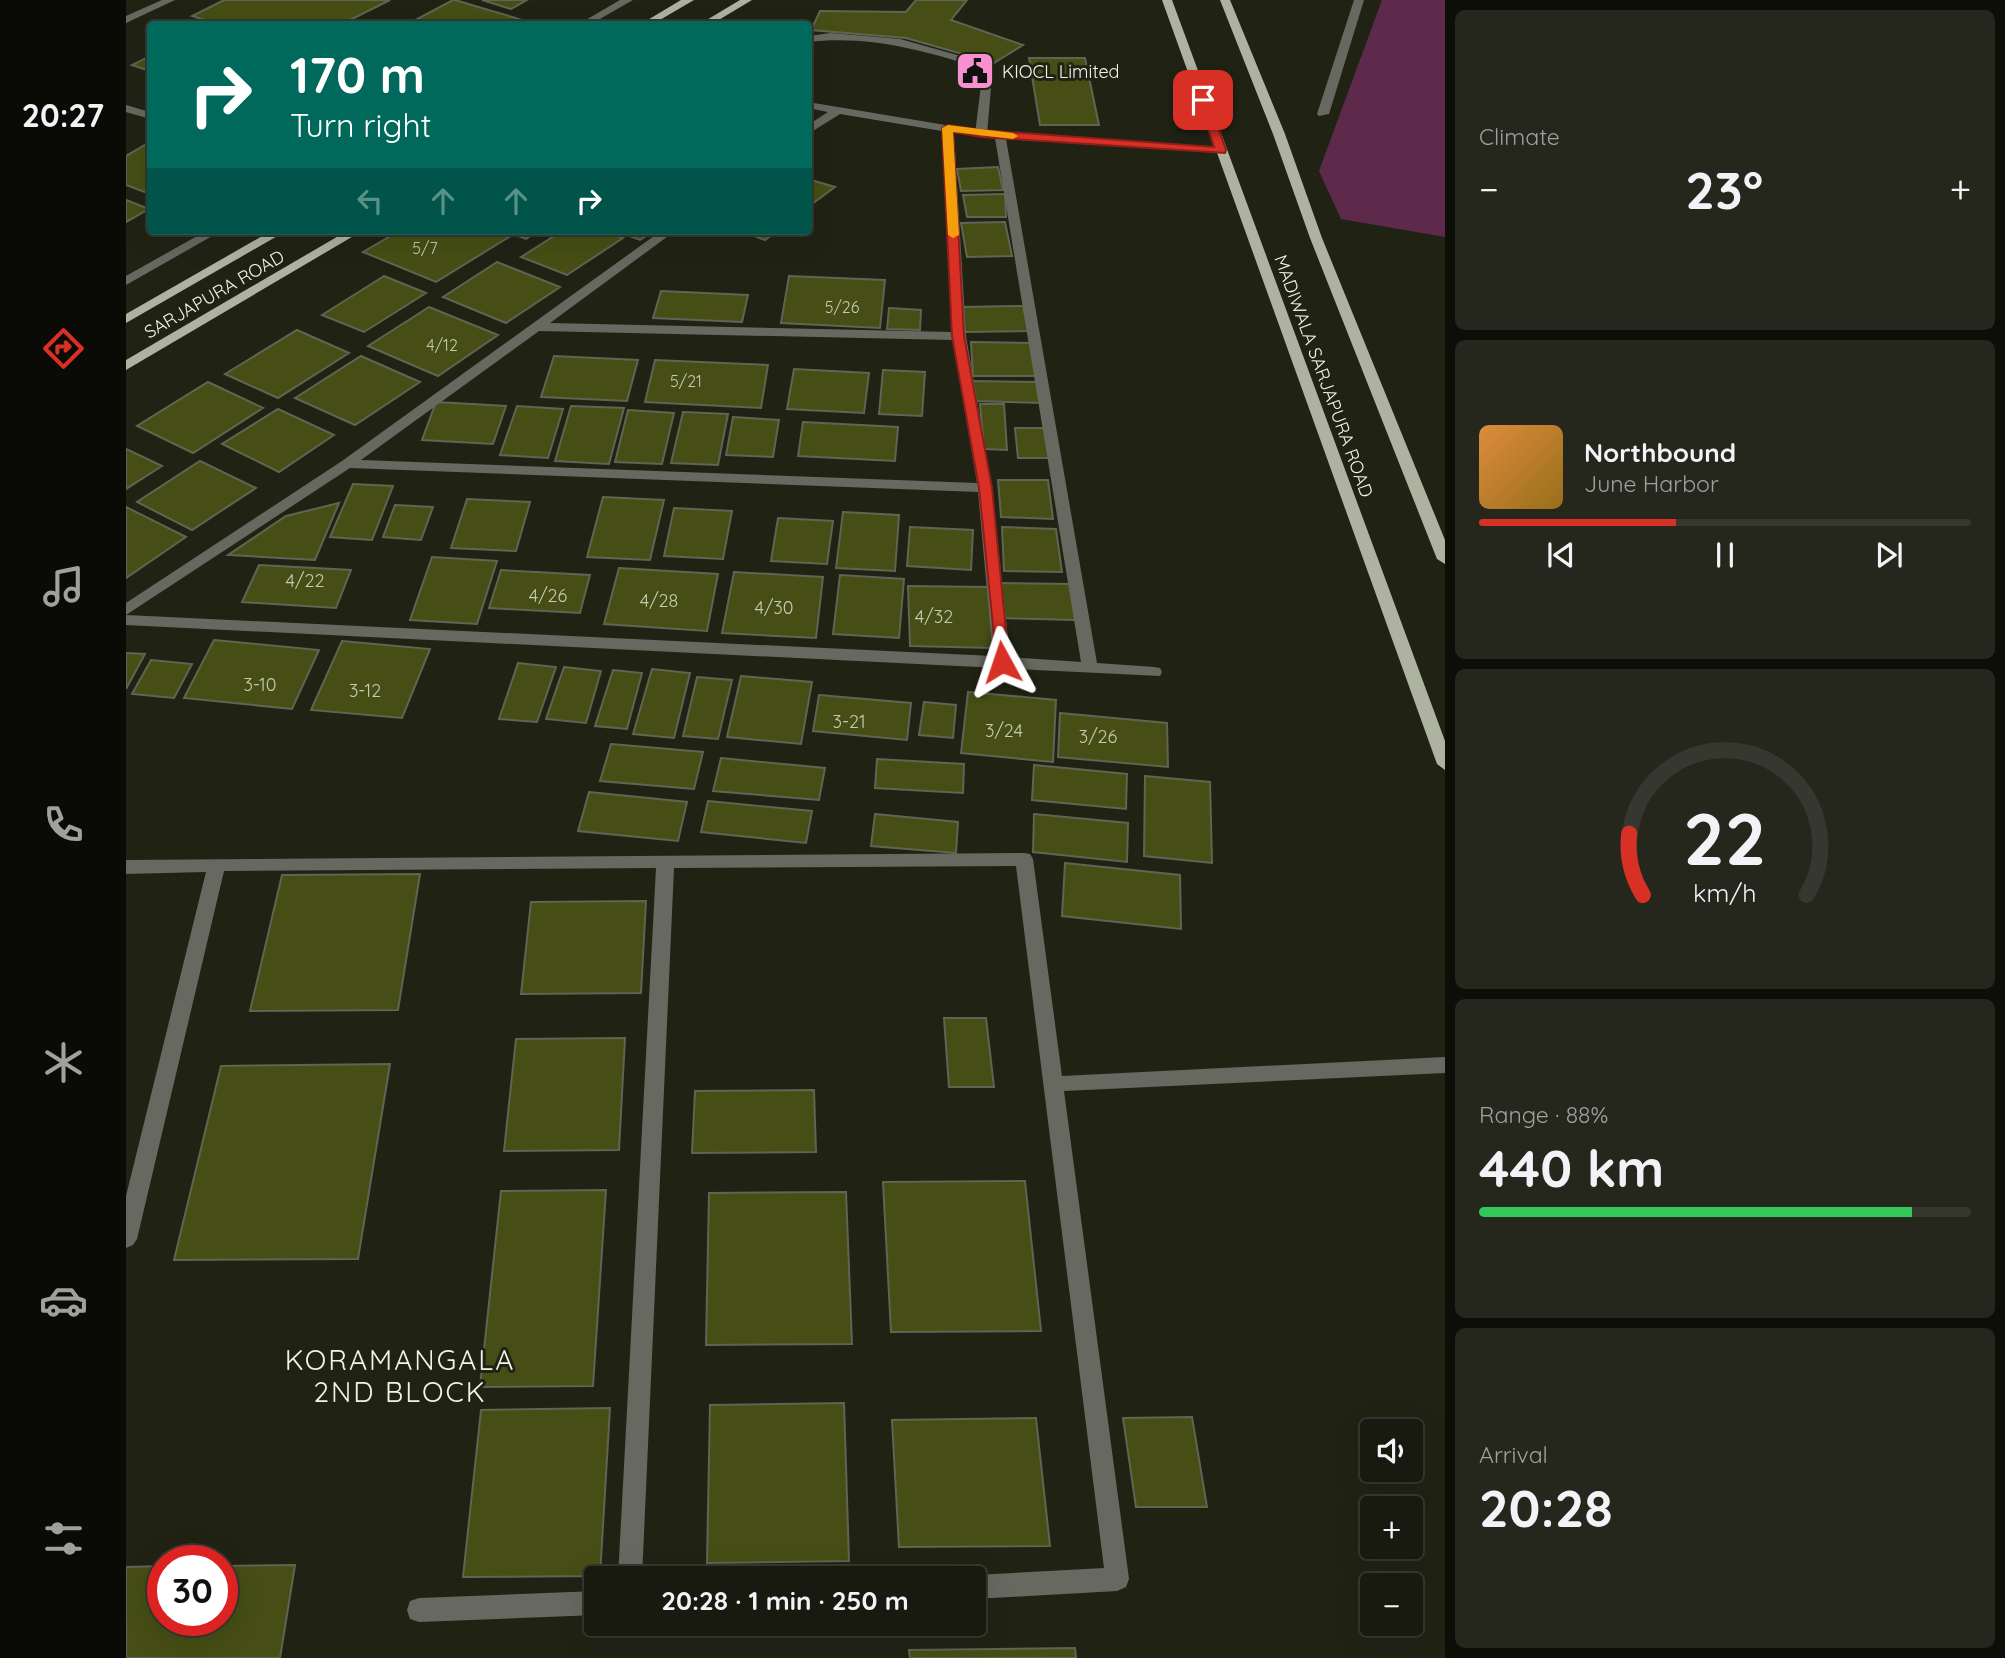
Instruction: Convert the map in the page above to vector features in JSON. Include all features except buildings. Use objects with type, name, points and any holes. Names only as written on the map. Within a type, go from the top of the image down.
[{"type":"main road","points":[[651,21],[689,0]]},
{"type":"main road","points":[[710,21],[747,0]]},
{"type":"main road","name":"MADIWALA SARJAPURA ROAD","points":[[1167,0],[1445,764]]},
{"type":"main road","name":"MADIWALA SARJAPURA ROAD","points":[[1225,0],[1279,134],[1316,238],[1445,559]]},
{"type":"main road","name":"SARJAPURA ROAD","points":[[126,319],[273,235]]},
{"type":"main road","name":"SARJAPURA ROAD","points":[[126,366],[349,235]]},
{"type":"street","points":[[126,20],[170,0]]},
{"type":"street","points":[[590,21],[628,0]]},
{"type":"street","points":[[1323,114],[1359,0]]},
{"type":"street","points":[[812,39],[833,35],[906,41],[989,67],[981,134]]},
{"type":"street","points":[[812,106],[981,134],[1221,150]]},
{"type":"street","points":[[126,108],[147,115]]},
{"type":"street","points":[[812,128],[838,110]]},
{"type":"street","points":[[948,128],[958,336],[985,488],[1002,662]]},
{"type":"street","points":[[1000,135],[1090,667]]},
{"type":"street","points":[[126,281],[208,235]]},
{"type":"street","points":[[126,610],[347,464],[663,235]]},
{"type":"street","points":[[535,327],[958,336]]},
{"type":"street","points":[[347,464],[985,488]]},
{"type":"street","points":[[126,620],[1002,662],[1154,672]]},
{"type":"street","points":[[126,867],[1024,859],[1117,1579],[986,1586]]},
{"type":"street","points":[[631,1566],[665,862]]},
{"type":"street","points":[[126,1239],[217,865]]},
{"type":"street","points":[[1053,1084],[1445,1065]]},
{"type":"street","points":[[419,1610],[584,1604]]},
{"type":"shaded area","points":[[1382,0],[1445,0],[1445,237],[1341,219],[1319,171]]},
{"type":"slow traffic","points":[[953,235],[948,128],[1013,136]]},
{"type":"place","name":"KIOCL Limited","points":[[975,71]]},
{"type":"district","name":"KORAMANGALA 2ND BLOCK","points":[[400,1375]]},
{"type":"route","points":[[1002,662],[985,488],[958,336],[948,128],[981,134],[1221,150],[1203,100]]}]
